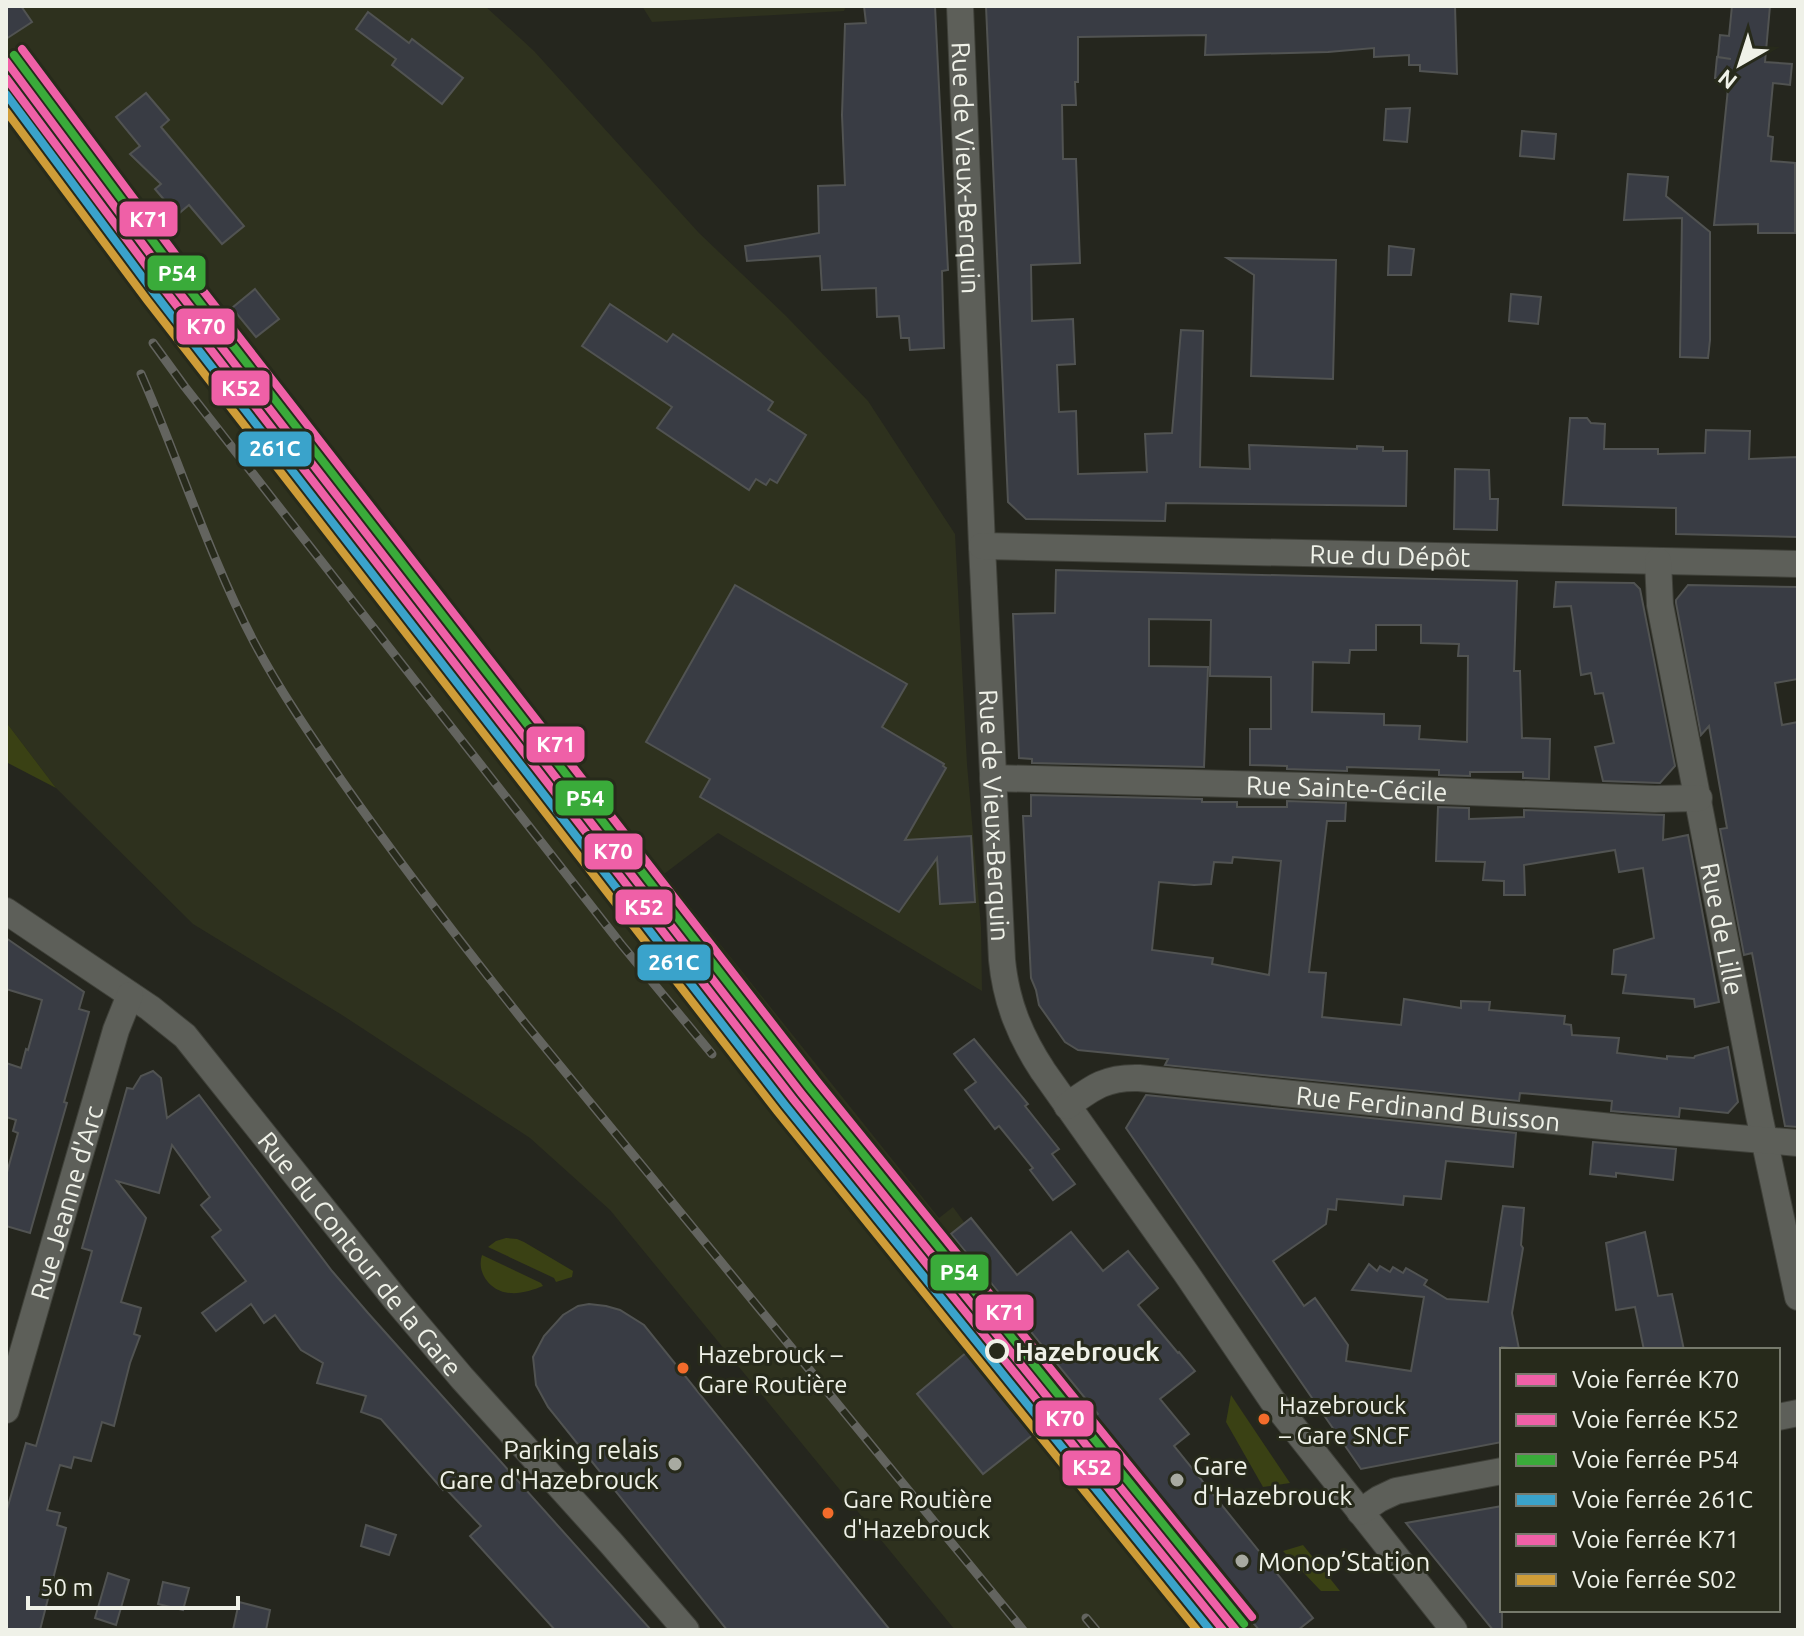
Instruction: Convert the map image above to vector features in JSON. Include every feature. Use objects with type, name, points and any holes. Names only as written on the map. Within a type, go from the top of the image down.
[{"type":"street","name":"Rue de Vieux-Berquin","points":[[960,6],[982,546],[1006,992],[1031,1053],[1255,1377],[1454,1630]]},
{"type":"street","name":"Rue du Dépôt","points":[[982,546],[1798,564]]},
{"type":"street","name":"Rue de Lille","points":[[1658,561],[1660,605],[1764,1140],[1798,1297]]},
{"type":"street","name":"Rue Sainte-Cécile","points":[[993,778],[1699,798]]},
{"type":"street","name":"Rue du Contour de la Gare","points":[[6,911],[185,1036],[396,1300],[686,1630]]},
{"type":"street","name":"Rue Jeanne d'Arc","points":[[6,1410],[116,1030],[130,995]]},
{"type":"street","name":"Rue Ferdinand Buisson","points":[[1067,1106],[1101,1083],[1139,1078],[1798,1143]]},
{"type":"street","points":[[1360,1512],[1396,1491],[1500,1471]]},
{"type":"shaded area","points":[[6,6],[485,6],[534,51],[699,233],[786,316],[868,401],[955,534],[967,764],[981,927],[982,991],[718,833],[664,874],[939,1218],[953,1207],[1144,1470],[1273,1630],[955,1630],[610,1210],[530,1138],[342,1015],[193,924],[56,788],[6,722]]},
{"type":"shaded area","points":[[642,6],[846,6],[844,11],[652,22]]},
{"type":"green space","points":[[6,722],[56,788],[6,762]]},
{"type":"green space","points":[[506,1238],[524,1242],[573,1271],[572,1277],[556,1282],[554,1278],[488,1247]]},
{"type":"green space","points":[[482,1255],[543,1286],[518,1293],[497,1289],[483,1275]]},
{"type":"green space","points":[[1231,1395],[1290,1483],[1263,1487],[1226,1422]]},
{"type":"green space","points":[[1303,1545],[1340,1591],[1321,1591],[1283,1551]]},
{"type":"building","points":[[6,6],[21,6],[32,22],[6,39]]},
{"type":"building","points":[[864,6],[935,6],[948,270],[942,271],[944,348],[910,350],[909,338],[901,338],[899,316],[877,317],[876,288],[822,290],[820,256],[747,261],[745,246],[819,233],[818,186],[845,185],[842,115],[845,24],[866,23]]},
{"type":"building","points":[[986,6],[1455,6],[1457,74],[1420,71],[1420,65],[1409,65],[1409,55],[1374,57],[1374,48],[1205,55],[1206,35],[1078,37],[1076,105],[1062,105],[1063,159],[1076,159],[1080,263],[1031,265],[1032,321],[1073,319],[1075,364],[1057,365],[1059,412],[1076,411],[1078,474],[1147,472],[1145,434],[1172,433],[1181,330],[1203,331],[1200,467],[1250,469],[1249,445],[1357,449],[1357,446],[1407,451],[1406,506],[1166,503],[1165,521],[1026,519],[1008,502]]},
{"type":"building","points":[[1732,6],[1770,6],[1765,62],[1792,64],[1790,85],[1773,83],[1768,136],[1773,137],[1771,161],[1795,163],[1795,233],[1758,233],[1758,224],[1714,225],[1729,79],[1715,78],[1717,57],[1731,59],[1718,57],[1720,35],[1729,36]]},
{"type":"building","points":[[368,12],[409,43],[412,39],[463,78],[442,104],[392,65],[396,59],[356,29]]},
{"type":"building","points":[[146,93],[169,120],[161,127],[244,226],[222,244],[189,205],[177,215],[155,189],[161,184],[130,154],[140,146],[116,117]]},
{"type":"building","points":[[1410,108],[1407,142],[1384,140],[1386,109]]},
{"type":"building","points":[[1522,131],[1556,134],[1554,159],[1520,156]]},
{"type":"building","points":[[1628,174],[1668,177],[1666,196],[1710,232],[1708,358],[1680,357],[1682,218],[1624,220]]},
{"type":"building","points":[[1389,246],[1414,249],[1411,275],[1388,275]]},
{"type":"building","points":[[1227,258],[1336,260],[1333,379],[1251,376],[1254,275]]},
{"type":"building","points":[[255,289],[279,319],[256,337],[232,308]]},
{"type":"building","points":[[1511,294],[1541,297],[1538,324],[1509,321]]},
{"type":"building","points":[[610,304],[667,342],[673,334],[773,402],[768,410],[806,435],[777,483],[770,479],[766,485],[756,479],[749,490],[657,428],[672,407],[582,346]]},
{"type":"building","points":[[1570,418],[1587,418],[1591,423],[1605,424],[1604,449],[1658,449],[1658,454],[1705,453],[1706,430],[1750,431],[1749,459],[1798,457],[1798,537],[1676,534],[1676,508],[1563,505]]},
{"type":"building","points":[[1455,469],[1489,470],[1490,499],[1498,499],[1497,530],[1454,529]]},
{"type":"building","points":[[1056,570],[1517,581],[1514,671],[1520,671],[1522,738],[1550,739],[1549,779],[1523,778],[1523,772],[1470,772],[1470,776],[1439,775],[1439,770],[1347,767],[1347,771],[1250,765],[1250,729],[1271,729],[1271,677],[1210,676],[1211,620],[1149,619],[1149,666],[1208,667],[1204,767],[1032,763],[1032,759],[1019,758],[1013,614],[1055,613]],"holes":[[[1376,625],[1421,625],[1421,643],[1459,644],[1458,656],[1468,656],[1467,742],[1419,739],[1420,726],[1384,725],[1384,714],[1312,712],[1313,662],[1349,663],[1350,650],[1376,650]]]},
{"type":"building","points":[[1556,582],[1634,583],[1640,589],[1675,766],[1660,783],[1603,781],[1595,747],[1614,743],[1603,693],[1595,694],[1591,673],[1581,675],[1571,606],[1554,607]]},
{"type":"building","points":[[735,585],[907,684],[882,727],[946,768],[905,840],[971,836],[975,902],[940,904],[937,858],[899,912],[700,797],[710,779],[646,742]]},
{"type":"building","points":[[1688,585],[1798,587],[1798,679],[1775,683],[1782,725],[1798,722],[1798,1127],[1785,1126],[1752,953],[1744,955],[1720,829],[1727,828],[1709,726],[1701,735],[1676,603]]},
{"type":"building","points":[[1031,795],[1202,799],[1202,802],[1237,802],[1237,807],[1287,807],[1287,801],[1346,803],[1345,821],[1327,821],[1309,972],[1326,973],[1322,1017],[1401,1025],[1404,999],[1461,1008],[1461,1001],[1490,1002],[1489,1010],[1565,1016],[1564,1024],[1571,1025],[1572,1035],[1619,1038],[1617,1053],[1667,1059],[1667,1056],[1694,1058],[1728,1047],[1738,1102],[1728,1113],[1680,1108],[1679,1117],[1611,1111],[1612,1101],[1520,1093],[1519,1101],[1165,1065],[1168,1059],[1078,1050],[1065,1042],[1039,1005],[1031,978],[1023,816],[1031,816]],"holes":[[[1233,857],[1281,861],[1269,975],[1212,964],[1213,958],[1152,950],[1159,882],[1211,884],[1214,862],[1232,863]]]},
{"type":"building","points":[[1438,807],[1469,808],[1469,819],[1524,817],[1524,810],[1664,815],[1663,840],[1688,835],[1719,1002],[1695,1007],[1694,999],[1623,993],[1626,975],[1612,974],[1614,950],[1654,938],[1643,868],[1619,872],[1615,850],[1524,865],[1525,895],[1504,895],[1504,881],[1483,880],[1485,862],[1436,861]]},
{"type":"building","points":[[6,938],[84,992],[79,1009],[89,1012],[30,1233],[6,1226],[6,1176],[18,1133],[13,1131],[16,1120],[6,1117],[6,1063],[21,1068],[42,1000],[6,989]]},
{"type":"building","points":[[974,1039],[1028,1104],[1025,1106],[1059,1149],[1052,1154],[1075,1184],[1053,1200],[1030,1170],[1033,1168],[999,1126],[995,1129],[965,1090],[976,1082],[954,1054]]},
{"type":"building","points":[[153,1071],[161,1078],[167,1118],[199,1095],[332,1271],[651,1630],[555,1630],[470,1536],[481,1526],[445,1488],[443,1490],[381,1419],[361,1412],[366,1396],[317,1383],[323,1363],[301,1350],[275,1315],[264,1323],[251,1304],[216,1331],[202,1313],[246,1281],[212,1237],[221,1230],[201,1205],[210,1197],[172,1145],[159,1193],[117,1181],[146,1218],[121,1302],[141,1308],[134,1334],[140,1336],[114,1426],[102,1422],[91,1461],[74,1457],[71,1468],[60,1465],[47,1510],[60,1513],[57,1525],[66,1528],[40,1630],[6,1630],[6,1513],[26,1443],[36,1446],[89,1262],[92,1251],[82,1248],[127,1088],[133,1089],[141,1076]]},
{"type":"building","points":[[1146,1095],[1516,1133],[1513,1167],[1446,1161],[1441,1199],[1404,1196],[1403,1205],[1337,1199],[1336,1210],[1328,1209],[1326,1224],[1273,1261],[1304,1306],[1315,1298],[1348,1345],[1346,1361],[1411,1371],[1424,1297],[1352,1290],[1369,1264],[1377,1271],[1380,1266],[1390,1272],[1393,1267],[1403,1273],[1406,1268],[1427,1280],[1424,1285],[1447,1299],[1488,1302],[1503,1206],[1524,1208],[1523,1248],[1512,1313],[1519,1348],[1500,1348],[1500,1442],[1361,1469],[1126,1128]]},
{"type":"building","points":[[1593,1142],[1676,1149],[1673,1180],[1616,1173],[1616,1177],[1590,1174]]},
{"type":"building","points":[[971,1218],[1017,1275],[1071,1232],[1103,1271],[1128,1251],[1158,1288],[1138,1305],[1195,1371],[1160,1399],[1189,1434],[1174,1446],[1313,1618],[1298,1630],[1259,1630],[1089,1422],[1098,1414],[951,1234]]},
{"type":"building","points":[[1645,1232],[1658,1296],[1672,1294],[1684,1348],[1644,1348],[1635,1307],[1616,1310],[1606,1243]]},
{"type":"building","name":"Parking relais Gare d'Hazebrouck","points":[[589,1304],[620,1310],[644,1325],[890,1630],[727,1630],[548,1407],[536,1385],[533,1357],[544,1336],[563,1315],[578,1306]]},
{"type":"building","points":[[973,1347],[1040,1429],[983,1474],[917,1394]]},
{"type":"building","points":[[1500,1506],[1502,1630],[1493,1630],[1406,1523]]},
{"type":"building","points":[[366,1525],[396,1535],[389,1555],[361,1546]]},
{"type":"building","points":[[108,1573],[129,1580],[116,1625],[95,1618]]},
{"type":"building","points":[[163,1582],[189,1588],[183,1610],[158,1604]]},
{"type":"building","points":[[239,1602],[270,1610],[266,1630],[233,1630]]},
{"type":"railway","points":[[153,343],[621,944],[712,1054]]},
{"type":"railway","points":[[141,374],[209,543],[254,642],[342,781],[432,904],[525,1023],[1023,1630]]},
{"type":"railway","points":[[1086,1618],[1096,1630]]},
{"type":"rail line","name":"K71","points":[[22,49],[187,270],[817,1081],[1252,1617]]},
{"type":"rail line","name":"P54","points":[[14,55],[179,276],[809,1087],[1244,1624]]},
{"type":"rail line","name":"K70","points":[[6,61],[171,282],[801,1093],[1236,1630]]},
{"type":"rail line","name":"K52","points":[[6,78],[163,288],[793,1099],[1223,1630]]},
{"type":"rail line","name":"261C","points":[[6,94],[155,294],[785,1105],[1210,1630]]},
{"type":"rail line","name":"S02","points":[[6,111],[147,300],[777,1111],[1197,1630]]},
{"type":"place","name":"Hazebrouck","points":[[997,1351]]},
{"type":"place","name":"Hazebrouck – Gare Routière","points":[[683,1368]]},
{"type":"place","name":"Hazebrouck – Gare SNCF","points":[[1264,1419]]},
{"type":"place","name":"Parking relais Gare d'Hazebrouck","points":[[675,1464]]},
{"type":"place","name":"Gare d'Hazebrouck","points":[[1177,1480]]},
{"type":"place","name":"Gare Routière d'Hazebrouck","points":[[828,1513]]},
{"type":"place","name":"Monop’Station","points":[[1242,1561]]}]
